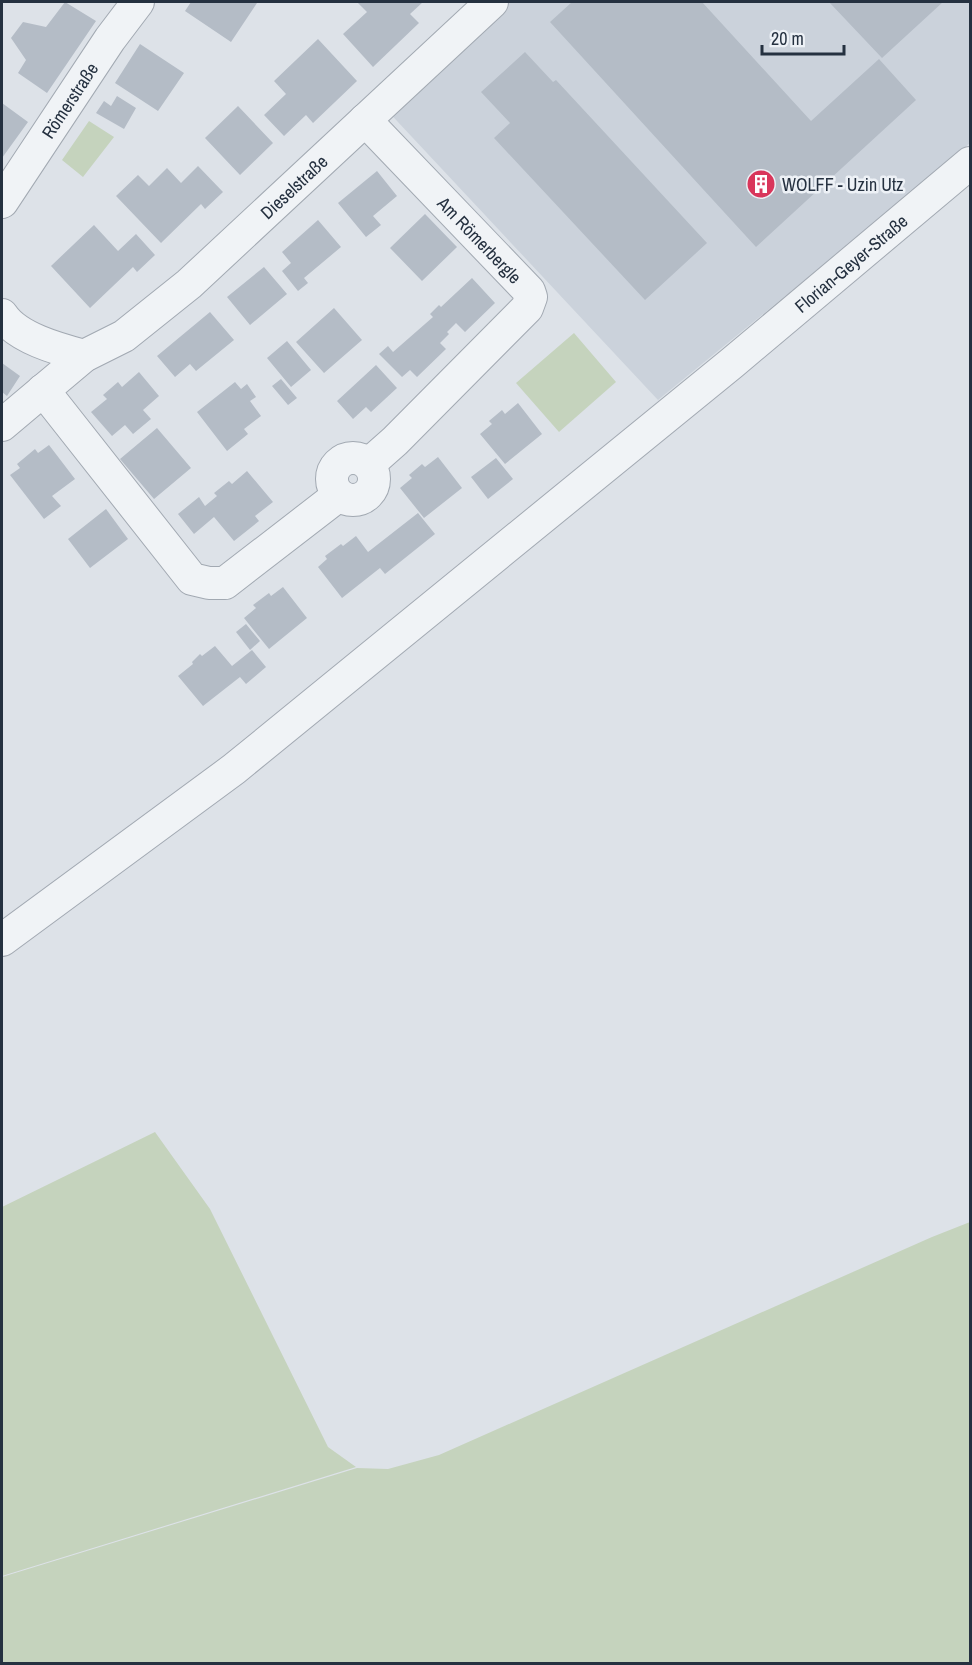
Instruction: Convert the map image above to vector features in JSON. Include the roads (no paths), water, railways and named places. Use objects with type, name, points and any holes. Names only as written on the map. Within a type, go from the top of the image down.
[{"type":"street","name":"Römerstraße","points":[[2,202],[110,39],[138,2]]},
{"type":"street","name":"Dieselstraße","points":[[2,425],[84,356],[124,336],[189,284],[492,2]]},
{"type":"street","name":"Am Römerbergle","points":[[43,390],[192,579],[209,583],[225,583],[339,495],[354,501],[366,497],[374,486],[375,472],[369,464],[527,308],[531,297],[529,291],[365,120]]},
{"type":"street","name":"Florian-Geyer-Straße","points":[[2,940],[234,769],[732,363],[970,163]]},
{"type":"street","points":[[2,315],[4,319],[29,337],[51,347],[84,356]]},
{"type":"place","name":"WOLFF - Uzin Utz","points":[[761,184]]}]
